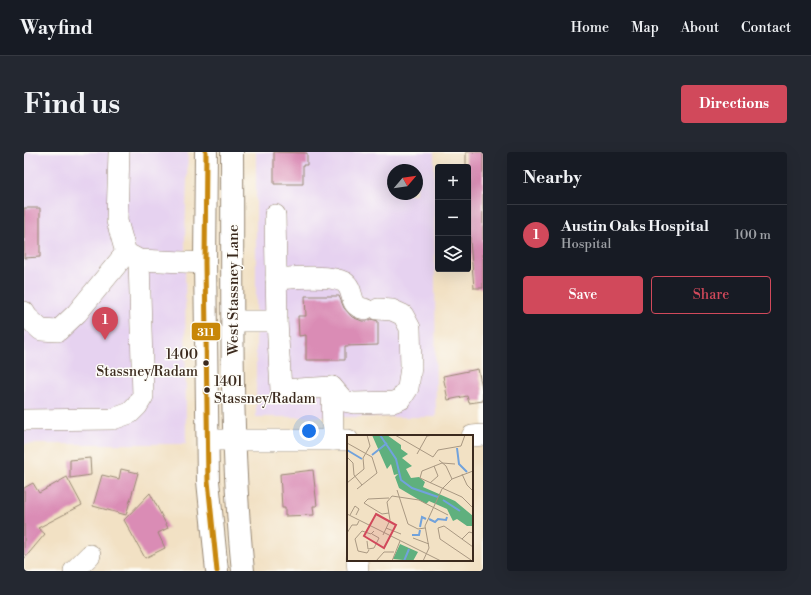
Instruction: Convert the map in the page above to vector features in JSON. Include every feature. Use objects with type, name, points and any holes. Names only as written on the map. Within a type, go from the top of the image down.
[{"type":"main road","name":"West Stassney Lane","points":[[206,152],[205,263],[208,481],[217,571]]},
{"type":"main road","name":"West Stassney Lane","points":[[232,152],[234,440],[237,514],[243,571]]},
{"type":"street","points":[[24,420],[113,419],[130,413],[137,406],[143,396],[132,256],[117,221],[119,152]]},
{"type":"street","points":[[275,215],[276,279],[277,321],[281,390],[332,388],[344,401],[354,403],[393,402],[401,399],[408,388],[411,367],[410,328],[403,315],[392,310],[358,308],[354,304],[349,288],[345,283],[339,280],[313,277],[276,279]]},
{"type":"street","points":[[132,256],[205,263]]},
{"type":"street","points":[[24,312],[27,317],[41,330],[58,330],[77,314],[132,256]]},
{"type":"street","points":[[233,321],[277,321]]},
{"type":"street","points":[[208,440],[340,440],[332,388]]},
{"type":"street","points":[[473,436],[483,435]]},
{"type":"street","points":[[74,571],[90,555]]},
{"type":"street","points":[[357,561],[358,571]]},
{"type":"shaded area","points":[[24,152],[188,152],[185,235],[186,444],[24,444]]},
{"type":"shaded area","points":[[256,152],[434,152],[436,417],[256,417]]},
{"type":"building","points":[[274,152],[307,153],[307,165],[303,165],[303,184],[274,184]]},
{"type":"building","points":[[466,152],[483,152],[483,288],[474,288],[471,253],[471,164],[466,164]]},
{"type":"building","points":[[24,208],[40,208],[40,257],[24,258]]},
{"type":"building","points":[[305,296],[339,296],[344,308],[352,317],[362,321],[371,319],[378,321],[378,345],[345,346],[345,360],[306,360],[306,335],[299,336],[298,316],[306,316]]},
{"type":"building","points":[[478,369],[483,392],[483,401],[469,403],[467,396],[448,400],[443,376]]},
{"type":"building","points":[[90,458],[91,475],[70,478],[70,460]]},
{"type":"building","points":[[121,469],[138,473],[126,515],[93,506],[102,475],[119,479]]},
{"type":"building","points":[[313,470],[317,506],[313,506],[314,515],[285,516],[285,508],[282,508],[280,474]]},
{"type":"building","points":[[67,477],[82,505],[38,528],[45,534],[24,559],[24,488],[33,483],[39,493]]},
{"type":"building","points":[[150,493],[168,528],[158,533],[165,548],[145,558],[124,520]]},
{"type":"transit line","name":"311","points":[[206,152],[205,263],[208,481],[217,571]]},
{"type":"place","name":"Austin Oaks Hospital","points":[[105,340]]},
{"type":"place","name":"1400 Stassney/Radam","points":[[206,363]]},
{"type":"place","name":"1401 Stassney/Radam","points":[[207,390]]}]
